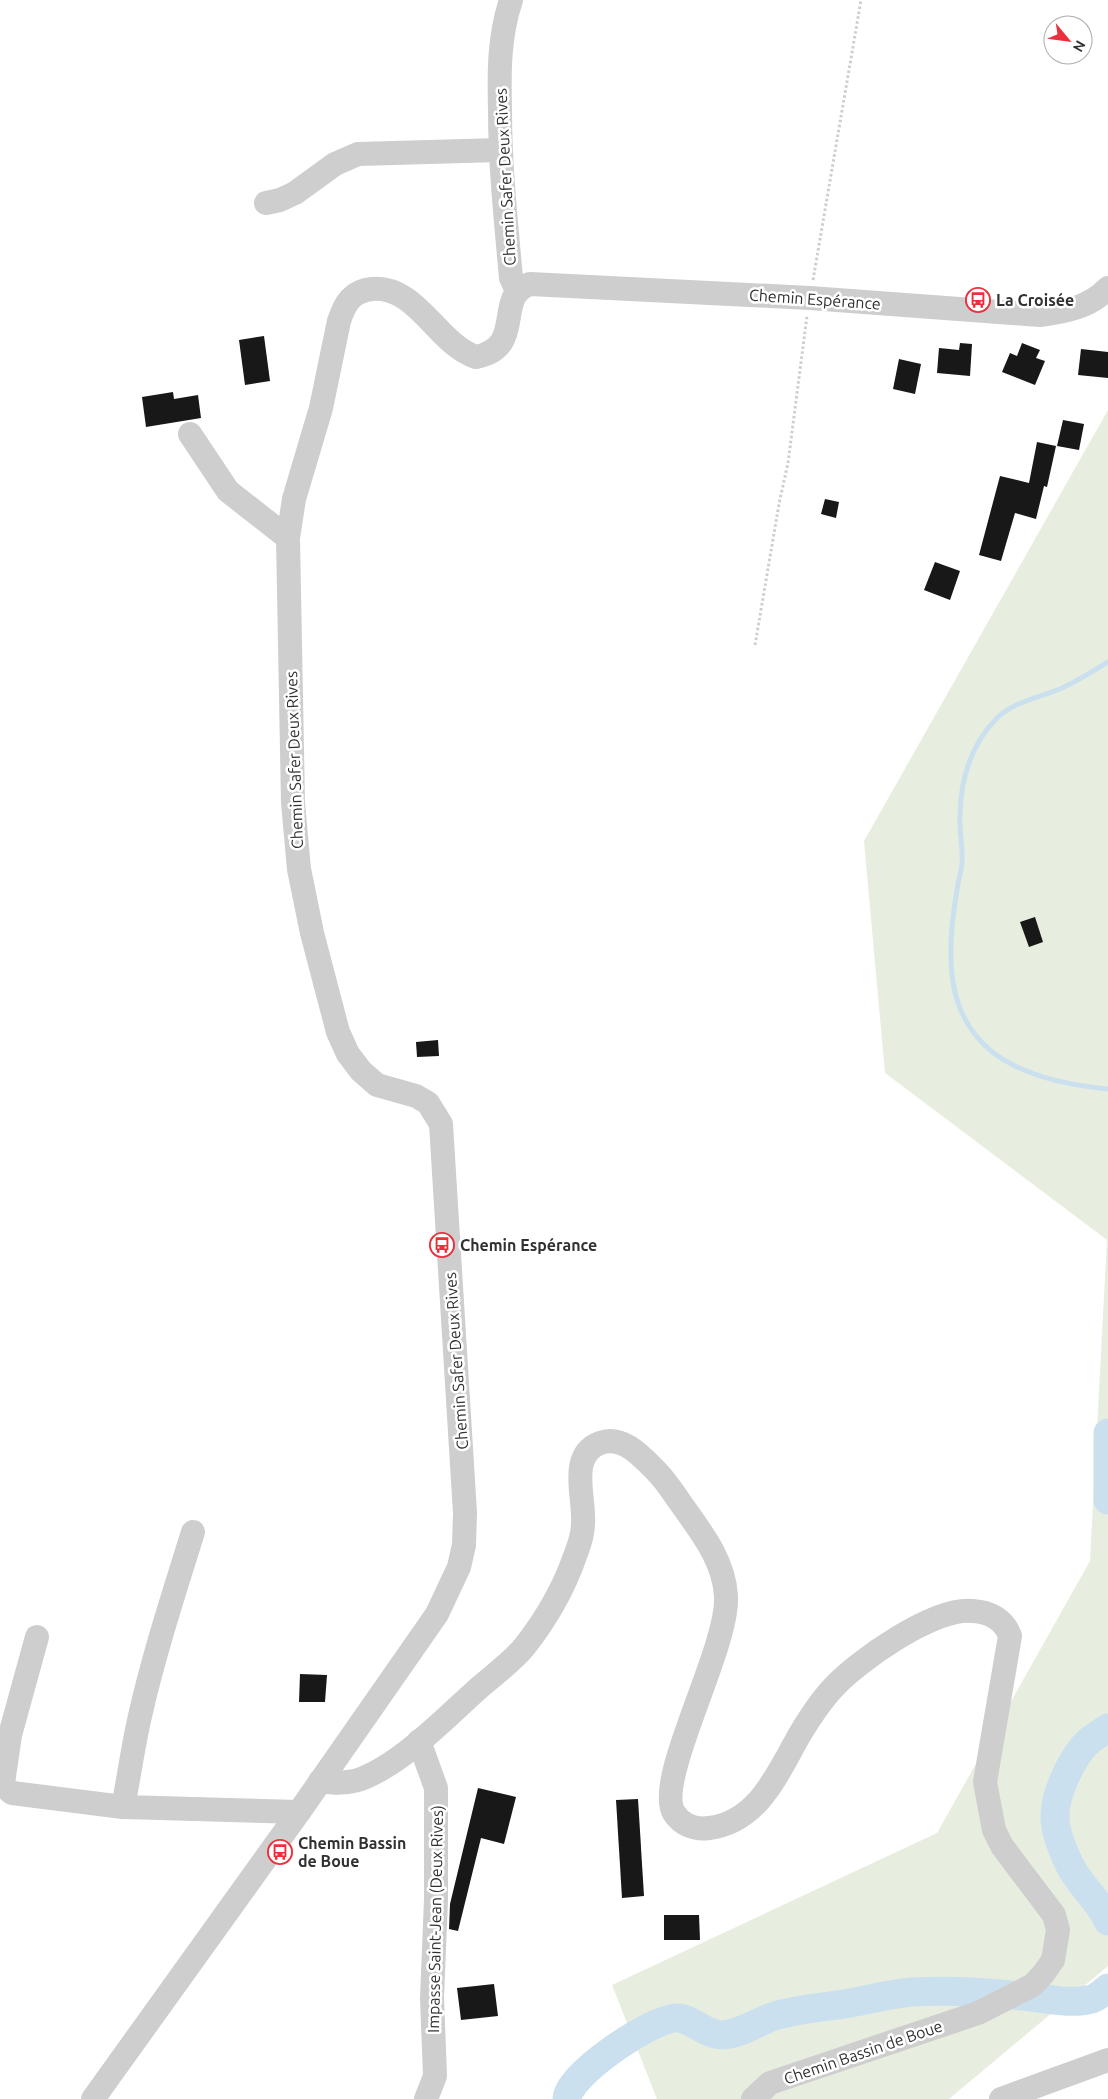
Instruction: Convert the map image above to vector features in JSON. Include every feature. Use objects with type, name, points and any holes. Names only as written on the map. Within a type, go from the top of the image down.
[{"type":"street","name":"Chemin Safer Deux Rives","points":[[93,2099],[299,1812],[437,1614],[459,1567],[464,1545],[465,1513],[441,1124],[428,1103],[416,1096],[377,1085],[361,1072],[348,1054],[338,1032],[312,933],[299,869],[293,803],[288,538],[294,499],[321,408],[339,321],[350,297],[365,289],[378,288],[401,296],[412,304],[459,349],[476,357],[495,350],[506,332],[512,298],[517,291],[511,278],[500,150],[499,59],[506,13],[511,0]]},
{"type":"street","points":[[266,203],[280,200],[295,193],[335,164],[358,154],[500,150]]},
{"type":"street","name":"Chemin Espérance","points":[[517,291],[530,284],[810,298],[1040,315],[1064,312],[1085,304],[1108,288]]},
{"type":"street","points":[[190,434],[228,491],[288,538]]},
{"type":"street","name":"Chemin Bassin de Boue","points":[[419,1741],[523,1649],[542,1623],[561,1590],[575,1558],[583,1532],[581,1464],[588,1451],[596,1444],[611,1442],[629,1447],[663,1478],[715,1555],[722,1575],[726,1596],[725,1618],[719,1642],[672,1776],[671,1806],[676,1816],[683,1823],[697,1829],[723,1826],[738,1819],[753,1808],[766,1793],[802,1730],[832,1689],[855,1667],[884,1647],[936,1618],[955,1612],[966,1610],[979,1612],[994,1616],[1003,1623],[1010,1636],[986,1782],[994,1830],[1002,1846],[1054,1915],[1058,1930],[1053,1960],[1033,1985],[978,2013],[770,2083],[753,2099]]},
{"type":"street","points":[[123,1807],[140,1717],[152,1668],[163,1626],[193,1532]]},
{"type":"street","points":[[37,1637],[10,1735],[3,1783],[12,1793],[123,1807],[299,1812]]},
{"type":"street","points":[[320,1781],[349,1782],[366,1777],[382,1768],[419,1741]]},
{"type":"street","name":"Impasse Saint-Jean (Deux Rives)","points":[[419,1741],[436,1788],[436,1899],[432,1998],[435,2076],[426,2099]]},
{"type":"street","points":[[1001,2099],[1108,2060]]},
{"type":"path","points":[[755,645],[779,504],[788,463],[810,298],[861,0]]},
{"type":"green space","points":[[1108,410],[1108,1966],[949,2099],[657,2099],[612,1985],[937,1833],[1090,1561],[1107,1240],[885,1073],[864,841]]},
{"type":"building","points":[[264,336],[270,381],[245,385],[239,340]]},
{"type":"building","points":[[960,343],[972,344],[970,376],[937,373],[939,348],[959,350]]},
{"type":"building","points":[[1022,343],[1040,350],[1036,358],[1045,361],[1035,385],[1002,372],[1010,353],[1017,356]]},
{"type":"building","points":[[1081,349],[1108,352],[1108,378],[1078,375]]},
{"type":"building","points":[[899,359],[921,364],[915,394],[893,389]]},
{"type":"building","points":[[173,392],[174,399],[198,395],[201,418],[146,427],[142,397]]},
{"type":"building","points":[[1063,420],[1084,424],[1079,450],[1057,446]]},
{"type":"building","points":[[1037,442],[1056,446],[1047,487],[1044,486],[1036,519],[1015,513],[1001,561],[979,555],[1000,476],[1029,483]]},
{"type":"building","points":[[825,499],[839,502],[836,518],[821,514]]},
{"type":"building","points":[[935,562],[960,571],[950,600],[924,590]]},
{"type":"building","points":[[1035,917],[1043,942],[1029,947],[1020,922]]},
{"type":"building","points":[[438,1040],[439,1056],[417,1057],[416,1042]]},
{"type":"building","points":[[300,1674],[327,1675],[325,1702],[299,1702]]},
{"type":"building","points":[[478,1788],[516,1797],[504,1844],[481,1838],[458,1931],[449,1929],[450,1904]]},
{"type":"building","points":[[638,1799],[644,1896],[622,1898],[616,1800]]},
{"type":"building","points":[[664,1915],[699,1915],[700,1940],[664,1940]]},
{"type":"building","points":[[494,1984],[498,2016],[461,2020],[457,1988]]},
{"type":"waterway","points":[[1108,662],[1068,685],[1028,700],[1004,712],[980,739],[965,775],[961,801],[962,864],[957,887],[951,946],[953,982],[961,1011],[975,1035],[994,1053],[1017,1067],[1045,1077],[1075,1085],[1108,1089]]},
{"type":"waterway","points":[[1108,1433],[1108,1500]]},
{"type":"waterway","points":[[1108,1728],[1089,1741],[1077,1756],[1061,1787],[1055,1816],[1059,1839],[1073,1872],[1102,1909],[1108,1921]]},
{"type":"waterway","points":[[567,2099],[571,2089],[581,2076],[596,2062],[633,2036],[668,2020],[684,2019],[710,2032],[721,2035],[736,2033],[771,2017],[786,2013],[903,1993],[926,1991],[966,1992],[1083,2001],[1098,1996],[1108,1988]]},
{"type":"place","name":"La Croisée","points":[[978,300]]},
{"type":"place","name":"Chemin Espérance","points":[[442,1245]]},
{"type":"place","name":"Chemin Bassin de Boue","points":[[280,1852]]}]
